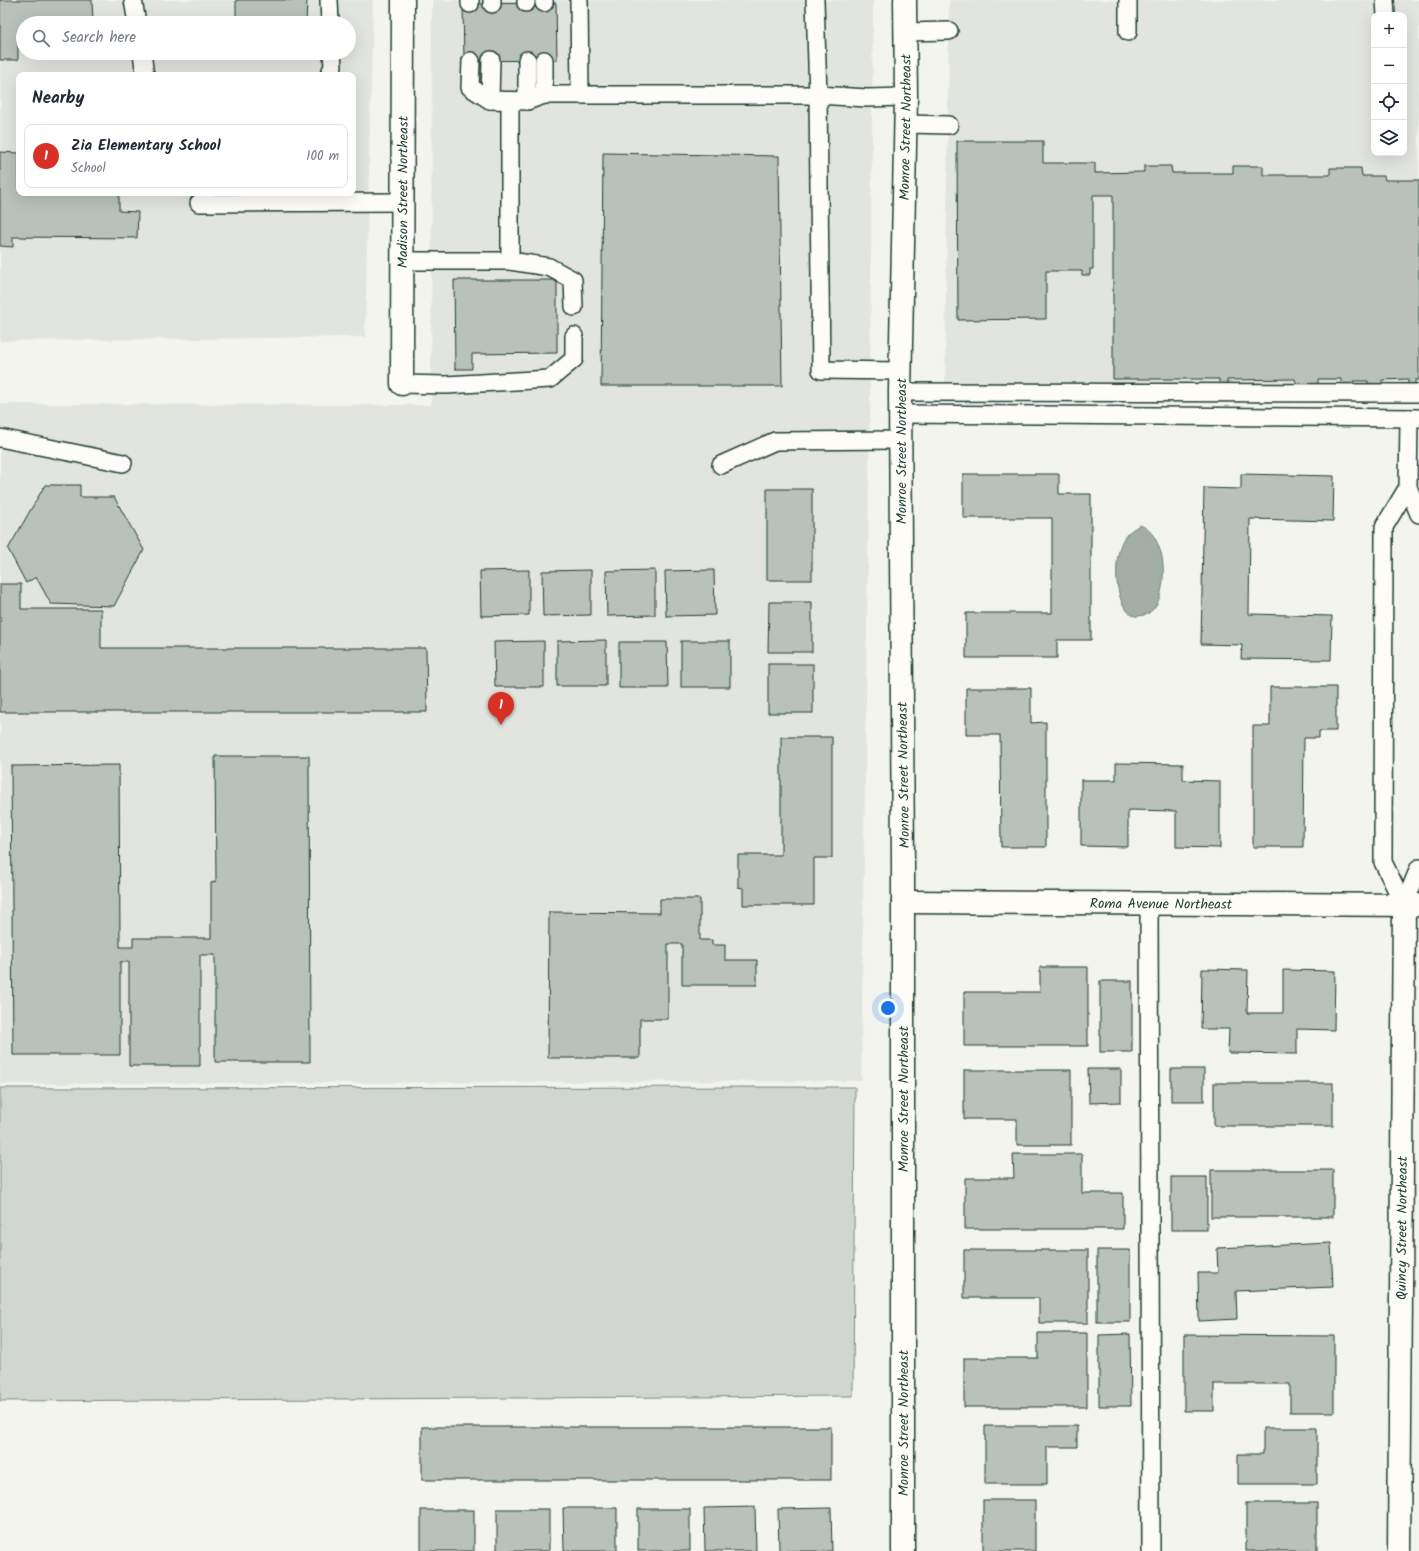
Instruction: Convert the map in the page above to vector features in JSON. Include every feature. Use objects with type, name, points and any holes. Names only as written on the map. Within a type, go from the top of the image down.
[{"type":"street","name":"Madison Street Northeast","points":[[402,384],[403,0]]},
{"type":"street","name":"Monroe Street Northeast","points":[[903,1551],[903,902],[900,381],[906,97],[905,0]]},
{"type":"street","name":"Roma Avenue Northeast","points":[[903,902],[1411,905]]},
{"type":"street","name":"Quincy Street Northeast","points":[[1399,1551],[1411,905]]},
{"type":"lane","points":[[133,0],[136,16]]},
{"type":"lane","points":[[329,0],[330,16]]},
{"type":"lane","points":[[579,0],[580,95]]},
{"type":"lane","points":[[815,0],[818,95],[821,370],[864,372],[900,381],[1419,393]]},
{"type":"lane","points":[[1128,0],[1128,32]]},
{"type":"lane","points":[[1385,0],[1386,12]]},
{"type":"lane","points":[[905,32],[950,31]]},
{"type":"lane","points":[[143,60],[145,72]]},
{"type":"lane","points":[[330,72],[333,66],[333,60]]},
{"type":"lane","points":[[490,100],[491,60]]},
{"type":"lane","points":[[527,60],[527,101]]},
{"type":"lane","points":[[544,60],[544,95]]},
{"type":"lane","points":[[471,61],[470,87],[490,100],[527,101],[544,95],[818,95],[867,98],[906,97]]},
{"type":"lane","points":[[510,101],[510,261]]},
{"type":"lane","points":[[905,124],[949,125]]},
{"type":"lane","points":[[198,203],[402,202]]},
{"type":"lane","points":[[402,261],[510,261],[548,267],[573,280],[574,308]]},
{"type":"lane","points":[[402,384],[446,385],[550,379],[574,359],[574,336]]},
{"type":"lane","points":[[900,414],[1414,418],[1408,487],[1384,527],[1383,862],[1411,905]]},
{"type":"lane","points":[[0,438],[122,463]]},
{"type":"lane","points":[[721,465],[775,441],[901,440]]},
{"type":"lane","points":[[1408,487],[1419,514]]},
{"type":"lane","points":[[1411,905],[1419,868]]},
{"type":"lane","points":[[1149,904],[1151,1551]]},
{"type":"shaded area","points":[[0,0],[373,0],[365,337],[0,341]]},
{"type":"shaded area","points":[[432,0],[873,0],[870,405],[861,1081],[0,1084],[0,404],[431,405]]},
{"type":"shaded area","points":[[949,0],[1419,0],[1419,387],[945,385]]},
{"type":"shaded area","points":[[1140,525],[1154,536],[1158,544],[1163,560],[1163,579],[1162,588],[1156,606],[1151,612],[1136,616],[1132,615],[1126,609],[1121,600],[1118,590],[1117,567],[1120,546],[1124,538],[1131,530]]},
{"type":"shaded area","points":[[855,1087],[853,1396],[0,1401],[0,1088]]},
{"type":"building","points":[[0,0],[92,0],[93,16],[16,16],[16,60],[0,60]]},
{"type":"building","points":[[236,0],[307,0],[306,16],[236,16]]},
{"type":"building","points":[[556,3],[557,60],[464,61],[463,4]]},
{"type":"building","points":[[957,141],[1043,141],[1043,163],[1095,163],[1095,173],[1144,172],[1144,166],[1171,166],[1172,173],[1233,173],[1233,166],[1263,166],[1263,175],[1330,175],[1330,168],[1361,168],[1362,176],[1384,176],[1385,180],[1419,180],[1419,380],[1415,380],[1415,385],[1408,385],[1408,379],[1382,380],[1382,385],[1368,385],[1368,381],[1353,381],[1354,386],[1341,386],[1341,379],[1318,379],[1318,387],[1298,388],[1295,379],[1227,380],[1227,385],[1219,385],[1219,379],[1113,379],[1113,195],[1093,195],[1093,269],[1090,269],[1090,275],[1082,275],[1082,271],[1046,271],[1046,319],[958,320]]},
{"type":"building","points":[[0,152],[16,153],[16,196],[119,196],[119,211],[138,212],[137,238],[13,237],[13,247],[0,246]]},
{"type":"building","points":[[603,153],[779,156],[782,386],[601,386]]},
{"type":"building","points":[[454,280],[557,280],[557,353],[472,354],[472,369],[455,369]]},
{"type":"building","points":[[963,474],[1059,474],[1059,494],[1091,494],[1091,640],[1057,640],[1057,658],[966,658],[966,613],[1052,613],[1052,518],[963,518]]},
{"type":"building","points":[[1241,474],[1334,476],[1333,521],[1250,519],[1249,614],[1332,616],[1331,660],[1241,659],[1242,645],[1201,644],[1204,488],[1241,489]]},
{"type":"building","points":[[45,485],[80,485],[80,497],[114,497],[144,550],[114,606],[51,604],[36,577],[26,583],[8,549]]},
{"type":"building","points":[[767,489],[812,489],[812,580],[767,580]]},
{"type":"building","points":[[529,570],[529,615],[481,616],[480,571]]},
{"type":"building","points":[[591,570],[591,615],[543,616],[542,571]]},
{"type":"building","points":[[655,570],[655,615],[607,616],[606,571]]},
{"type":"building","points":[[714,570],[715,615],[666,616],[665,571]]},
{"type":"building","points":[[0,584],[21,584],[21,609],[101,609],[101,648],[426,648],[427,712],[0,712]]},
{"type":"building","points":[[769,602],[812,602],[812,652],[768,652]]},
{"type":"building","points":[[606,640],[606,686],[557,686],[557,641]]},
{"type":"building","points":[[544,641],[544,687],[495,687],[494,642]]},
{"type":"building","points":[[681,641],[730,641],[730,687],[681,687]]},
{"type":"building","points":[[619,642],[667,642],[668,688],[619,688]]},
{"type":"building","points":[[768,664],[813,664],[813,713],[768,713]]},
{"type":"building","points":[[1270,687],[1336,687],[1336,731],[1319,731],[1319,738],[1304,738],[1303,847],[1253,847],[1253,726],[1270,726]]},
{"type":"building","points":[[966,688],[1031,688],[1031,723],[1046,722],[1046,847],[1001,847],[1000,735],[966,735]]},
{"type":"building","points":[[781,737],[832,737],[832,858],[814,858],[814,905],[743,905],[743,888],[738,887],[738,855],[781,855]]},
{"type":"building","points":[[215,756],[309,756],[310,1062],[215,1062],[215,955],[200,955],[200,1066],[129,1066],[129,962],[120,962],[120,1055],[13,1055],[11,766],[119,765],[120,947],[133,947],[133,938],[211,938],[211,883],[216,881]]},
{"type":"building","points":[[1116,763],[1183,764],[1183,780],[1220,781],[1220,848],[1176,847],[1176,811],[1128,810],[1128,847],[1081,846],[1081,780],[1116,780]]},
{"type":"building","points":[[660,899],[700,899],[700,940],[712,940],[712,945],[725,945],[725,960],[757,960],[757,985],[682,985],[682,944],[668,944],[668,1019],[640,1019],[640,1058],[548,1058],[549,912],[660,913]]},
{"type":"building","points":[[1040,967],[1088,967],[1088,1046],[964,1046],[964,992],[1040,992]]},
{"type":"building","points":[[1202,969],[1248,970],[1247,1013],[1283,1013],[1283,970],[1335,971],[1334,1030],[1297,1029],[1297,1054],[1228,1053],[1229,1029],[1201,1029]]},
{"type":"building","points":[[1100,981],[1132,981],[1132,1052],[1100,1052]]},
{"type":"building","points":[[1088,1069],[1121,1069],[1121,1102],[1089,1103]]},
{"type":"building","points":[[1171,1069],[1204,1069],[1204,1101],[1171,1101]]},
{"type":"building","points":[[964,1070],[1071,1070],[1071,1145],[1017,1145],[1017,1119],[964,1119]]},
{"type":"building","points":[[1214,1083],[1333,1083],[1333,1126],[1214,1126]]},
{"type":"building","points":[[1013,1154],[1082,1154],[1082,1193],[1123,1193],[1123,1229],[965,1229],[965,1178],[1014,1178]]},
{"type":"building","points":[[1211,1170],[1333,1170],[1333,1217],[1211,1217]]},
{"type":"building","points":[[1171,1177],[1207,1177],[1207,1230],[1171,1230]]},
{"type":"building","points":[[1331,1243],[1333,1287],[1236,1291],[1237,1319],[1199,1321],[1198,1273],[1218,1273],[1217,1248]]},
{"type":"building","points":[[964,1250],[1088,1250],[1088,1323],[1039,1323],[1039,1298],[964,1298]]},
{"type":"building","points":[[1097,1250],[1130,1250],[1130,1322],[1097,1322]]},
{"type":"building","points":[[1038,1333],[1087,1333],[1087,1407],[964,1407],[964,1358],[1038,1358]]},
{"type":"building","points":[[1130,1334],[1131,1406],[1099,1406],[1099,1335]]},
{"type":"building","points":[[1184,1335],[1334,1336],[1334,1412],[1290,1412],[1290,1384],[1214,1384],[1214,1411],[1184,1411]]},
{"type":"building","points":[[985,1426],[1077,1426],[1077,1447],[1047,1447],[1047,1484],[985,1484]]},
{"type":"building","points":[[422,1427],[831,1427],[831,1480],[422,1480]]},
{"type":"building","points":[[1263,1428],[1317,1428],[1317,1484],[1238,1484],[1238,1454],[1263,1454]]},
{"type":"building","points":[[983,1500],[1035,1500],[1035,1551],[983,1551]]},
{"type":"building","points":[[1246,1503],[1317,1503],[1317,1551],[1246,1551]]},
{"type":"building","points":[[755,1507],[756,1551],[705,1551],[704,1508]]},
{"type":"building","points":[[563,1508],[617,1508],[617,1551],[564,1551]]},
{"type":"building","points":[[831,1508],[832,1551],[779,1551],[778,1509]]},
{"type":"building","points":[[497,1509],[549,1509],[549,1551],[497,1551]]},
{"type":"building","points":[[638,1509],[690,1509],[690,1551],[638,1551]]},
{"type":"building","points":[[421,1510],[474,1510],[474,1551],[421,1551]]},
{"type":"place","name":"Zia Elementary School","points":[[501,725]]}]
